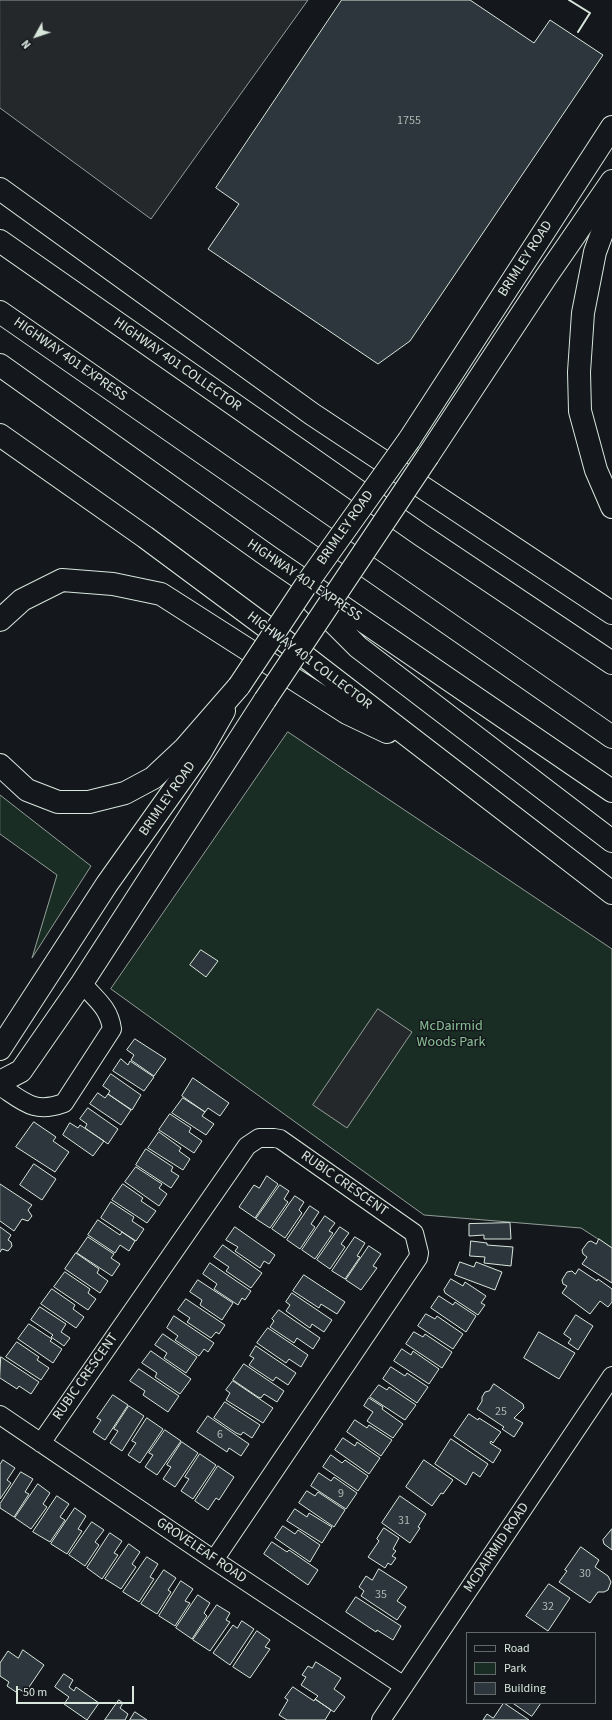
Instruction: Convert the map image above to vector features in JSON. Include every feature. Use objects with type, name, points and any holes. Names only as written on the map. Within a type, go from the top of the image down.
[{"type":"main road","name":"BRIMLEY ROAD","points":[[0,1049],[107,884],[200,753],[239,686],[310,579],[409,440],[612,127]]},
{"type":"main road","name":"BRIMLEY ROAD","points":[[0,1082],[21,1071],[82,983],[265,700],[546,277],[612,181]]},
{"type":"main road","points":[[0,189],[312,414],[612,613]]},
{"type":"main road","points":[[612,206],[595,252],[583,313],[579,372],[580,411],[596,470],[612,507]]},
{"type":"main road","name":"HIGHWAY 401 COLLECTOR","points":[[0,241],[421,535],[612,663]]},
{"type":"main road","name":"HIGHWAY 401 EXPRESS","points":[[0,312],[612,737]]},
{"type":"main road","name":"HIGHWAY 401 EXPRESS","points":[[0,365],[268,556],[612,791]]},
{"type":"main road","name":"HIGHWAY 401 COLLECTOR","points":[[0,435],[164,551],[281,638],[612,893]]},
{"type":"main road","points":[[268,556],[358,647],[612,841]]},
{"type":"main road","points":[[0,620],[22,600],[62,580],[113,584],[161,594],[347,713],[421,747]]},
{"type":"main road","points":[[0,765],[27,790],[58,802],[90,802],[125,793],[153,778],[185,748],[239,686]]},
{"type":"street","points":[[0,1086],[24,1103],[32,1106],[50,1108],[64,1103],[112,1029],[105,1008],[82,983]]},
{"type":"street","name":"RUBIC CRESCENT","points":[[41,1443],[247,1146],[259,1138],[280,1139],[414,1233],[419,1253],[418,1258],[214,1560]]},
{"type":"street","name":"MCDAIRMID ROAD","points":[[381,1720],[612,1376]]},
{"type":"street","name":"GROVELEAF ROAD","points":[[0,1415],[214,1560],[404,1686]]},
{"type":"green space","name":"McDairmid Woods Park","points":[[288,732],[612,949],[612,1248],[581,1228],[424,1215],[111,989]]},
{"type":"green space","points":[[0,795],[91,866],[32,958],[57,875],[0,834]]},
{"type":"shaded area","points":[[0,0],[308,0],[151,219],[0,108]]},
{"type":"shaded area","points":[[378,1009],[412,1032],[347,1128],[313,1105]]},
{"type":"building","points":[[342,0],[470,0],[534,43],[550,20],[603,55],[410,341],[378,364],[208,249],[239,204],[216,188]]},
{"type":"building","points":[[201,950],[218,961],[206,977],[190,965]]},
{"type":"building","points":[[135,1039],[166,1059],[154,1076],[131,1060],[134,1055],[127,1050]]},
{"type":"building","points":[[121,1059],[128,1065],[130,1061],[154,1077],[144,1091],[113,1071]]},
{"type":"building","points":[[111,1074],[141,1095],[132,1110],[108,1094],[110,1091],[103,1086]]},
{"type":"building","points":[[193,1078],[229,1103],[220,1116],[208,1108],[205,1112],[182,1096]]},
{"type":"building","points":[[98,1093],[105,1098],[108,1094],[131,1110],[121,1125],[90,1104]]},
{"type":"building","points":[[183,1098],[205,1112],[202,1116],[214,1124],[206,1135],[172,1113]]},
{"type":"building","points":[[88,1108],[118,1129],[108,1144],[85,1128],[87,1124],[80,1119]]},
{"type":"building","points":[[170,1114],[191,1128],[189,1132],[202,1141],[194,1153],[159,1130]]},
{"type":"building","points":[[34,1122],[56,1137],[53,1141],[69,1152],[55,1172],[16,1147]]},
{"type":"building","points":[[70,1123],[78,1128],[80,1125],[104,1141],[93,1156],[63,1135]]},
{"type":"building","points":[[159,1132],[181,1148],[179,1151],[190,1159],[183,1170],[148,1148]]},
{"type":"building","points":[[146,1149],[173,1167],[171,1171],[179,1176],[171,1188],[136,1165]]},
{"type":"building","points":[[34,1164],[56,1179],[42,1200],[20,1185]]},
{"type":"building","points":[[136,1167],[162,1184],[159,1188],[167,1194],[159,1206],[125,1182]]},
{"type":"building","points":[[267,1176],[278,1184],[255,1218],[239,1207],[254,1185],[259,1188]]},
{"type":"building","points":[[0,1184],[32,1205],[28,1210],[32,1216],[28,1221],[22,1219],[14,1231],[0,1221]]},
{"type":"building","points":[[123,1184],[143,1198],[141,1201],[156,1211],[147,1223],[112,1200]]},
{"type":"building","points":[[280,1185],[289,1191],[284,1199],[288,1202],[270,1228],[256,1219]]},
{"type":"building","points":[[295,1196],[304,1202],[299,1210],[302,1213],[285,1238],[272,1229]]},
{"type":"building","points":[[111,1202],[134,1217],[132,1221],[144,1229],[136,1241],[101,1218]]},
{"type":"building","points":[[310,1206],[319,1212],[311,1224],[315,1227],[300,1249],[287,1240]]},
{"type":"building","points":[[325,1216],[335,1223],[329,1231],[333,1233],[315,1259],[302,1250]]},
{"type":"building","points":[[98,1220],[120,1235],[122,1232],[135,1241],[129,1251],[120,1245],[115,1253],[88,1235]]},
{"type":"building","points":[[510,1223],[511,1239],[484,1239],[484,1235],[469,1236],[469,1224]]},
{"type":"building","points":[[0,1227],[11,1235],[8,1240],[11,1242],[12,1246],[8,1251],[2,1249],[0,1252]]},
{"type":"building","points":[[235,1227],[275,1255],[269,1264],[264,1261],[260,1268],[235,1251],[238,1247],[226,1240]]},
{"type":"building","points":[[340,1227],[349,1233],[341,1244],[345,1247],[330,1269],[317,1260]]},
{"type":"building","points":[[88,1237],[114,1254],[111,1258],[120,1264],[112,1276],[77,1253]]},
{"type":"building","points":[[355,1237],[365,1243],[357,1256],[360,1257],[345,1279],[332,1271]]},
{"type":"building","points":[[599,1239],[612,1248],[612,1283],[582,1264],[587,1257],[583,1254],[582,1250],[588,1242],[591,1241],[596,1244]]},
{"type":"building","points":[[471,1241],[487,1243],[487,1245],[513,1247],[511,1266],[484,1263],[485,1257],[470,1256]]},
{"type":"building","points":[[223,1245],[262,1273],[251,1288],[226,1271],[229,1267],[214,1257]]},
{"type":"building","points":[[369,1246],[381,1254],[373,1266],[377,1268],[361,1290],[346,1280]]},
{"type":"building","points":[[76,1253],[99,1269],[97,1273],[108,1281],[100,1293],[65,1269]]},
{"type":"building","points":[[460,1262],[474,1267],[476,1262],[502,1272],[495,1290],[455,1275]]},
{"type":"building","points":[[210,1263],[251,1291],[245,1300],[242,1298],[238,1305],[214,1289],[217,1284],[203,1274]]},
{"type":"building","points":[[579,1269],[597,1281],[598,1279],[612,1289],[612,1302],[608,1307],[600,1301],[590,1314],[562,1293],[567,1286],[563,1284],[562,1280],[567,1272],[572,1271],[575,1274]]},
{"type":"building","points":[[65,1272],[90,1289],[88,1293],[96,1299],[88,1310],[54,1287]]},
{"type":"building","points":[[304,1275],[345,1302],[337,1314],[321,1304],[319,1308],[293,1291]]},
{"type":"building","points":[[451,1279],[463,1286],[465,1282],[486,1296],[481,1303],[485,1305],[478,1315],[445,1293],[444,1290]]},
{"type":"building","points":[[198,1280],[233,1303],[222,1320],[200,1305],[202,1300],[190,1292]]},
{"type":"building","points":[[52,1289],[75,1305],[73,1309],[84,1317],[76,1328],[41,1304]]},
{"type":"building","points":[[292,1293],[332,1320],[324,1332],[312,1324],[310,1328],[286,1311],[290,1305],[286,1302]]},
{"type":"building","points":[[439,1296],[453,1305],[455,1302],[476,1316],[466,1332],[431,1308]]},
{"type":"building","points":[[186,1299],[225,1325],[219,1334],[216,1332],[211,1338],[187,1322],[190,1318],[178,1310]]},
{"type":"building","points":[[40,1307],[66,1324],[61,1332],[70,1338],[64,1346],[51,1337],[53,1335],[31,1320]]},
{"type":"building","points":[[279,1310],[320,1338],[313,1349],[297,1338],[294,1343],[270,1327],[274,1321],[272,1319]]},
{"type":"building","points":[[426,1314],[435,1319],[437,1316],[463,1334],[453,1349],[418,1326]]},
{"type":"building","points":[[576,1315],[593,1326],[578,1350],[568,1343],[571,1339],[564,1334]]},
{"type":"building","points":[[174,1316],[214,1343],[208,1352],[204,1349],[199,1356],[175,1340],[178,1336],[167,1328]]},
{"type":"building","points":[[29,1324],[52,1339],[50,1341],[62,1349],[53,1363],[18,1339]]},
{"type":"building","points":[[268,1328],[308,1355],[301,1367],[289,1359],[286,1363],[257,1343]]},
{"type":"building","points":[[414,1332],[423,1337],[425,1334],[452,1352],[442,1368],[406,1344]]},
{"type":"building","points":[[539,1332],[575,1353],[559,1379],[524,1358]]},
{"type":"building","points":[[163,1334],[197,1357],[186,1373],[164,1358],[167,1353],[155,1345]]},
{"type":"building","points":[[17,1342],[39,1357],[37,1360],[49,1368],[41,1380],[6,1357]]},
{"type":"building","points":[[256,1346],[296,1373],[288,1385],[276,1377],[273,1381],[249,1365],[254,1358],[250,1356]]},
{"type":"building","points":[[402,1349],[411,1355],[413,1351],[439,1369],[429,1384],[394,1361]]},
{"type":"building","points":[[151,1351],[191,1379],[180,1394],[155,1377],[157,1373],[142,1363]]},
{"type":"building","points":[[1,1357],[39,1382],[31,1394],[19,1386],[17,1389],[0,1378]]},
{"type":"building","points":[[244,1364],[284,1391],[277,1402],[264,1394],[261,1398],[258,1397],[233,1380]]},
{"type":"building","points":[[391,1367],[405,1376],[407,1373],[428,1387],[417,1403],[383,1379]]},
{"type":"building","points":[[139,1369],[179,1396],[168,1412],[143,1395],[145,1391],[130,1381]]},
{"type":"building","points":[[233,1381],[273,1408],[263,1423],[226,1400],[230,1393],[226,1390]]},
{"type":"building","points":[[494,1384],[523,1404],[524,1408],[514,1418],[523,1423],[514,1437],[502,1429],[504,1427],[477,1409],[485,1392],[489,1391]]},
{"type":"building","points":[[379,1385],[387,1390],[389,1387],[416,1405],[405,1420],[370,1397]]},
{"type":"building","points":[[113,1395],[128,1405],[105,1440],[93,1432],[101,1420],[97,1418]]},
{"type":"building","points":[[369,1398],[383,1407],[382,1409],[403,1424],[393,1438],[367,1421],[373,1412],[364,1406]]},
{"type":"building","points":[[225,1402],[260,1425],[252,1438],[243,1432],[241,1435],[236,1433],[214,1418]]},
{"type":"building","points":[[129,1406],[144,1416],[122,1451],[110,1443],[118,1431],[114,1429]]},
{"type":"building","points":[[469,1414],[478,1420],[479,1418],[501,1432],[493,1443],[491,1441],[490,1443],[501,1450],[493,1463],[454,1436]]},
{"type":"building","points":[[208,1416],[249,1444],[241,1456],[229,1448],[227,1452],[197,1432]]},
{"type":"building","points":[[147,1418],[163,1429],[140,1463],[128,1455],[136,1443],[132,1441]]},
{"type":"building","points":[[355,1420],[367,1428],[369,1425],[392,1440],[381,1456],[347,1432]]},
{"type":"building","points":[[165,1430],[181,1441],[157,1475],[145,1467],[153,1455],[149,1453]]},
{"type":"building","points":[[343,1438],[355,1446],[357,1442],[380,1458],[369,1474],[335,1450]]},
{"type":"building","points":[[451,1439],[488,1464],[480,1477],[473,1472],[466,1485],[435,1464]]},
{"type":"building","points":[[182,1442],[198,1453],[175,1487],[163,1479],[171,1467],[167,1465]]},
{"type":"building","points":[[200,1454],[216,1465],[193,1499],[181,1491],[189,1479],[185,1477]]},
{"type":"building","points":[[331,1455],[342,1463],[345,1460],[368,1476],[358,1491],[323,1467]]},
{"type":"building","points":[[3,1460],[15,1468],[7,1480],[11,1483],[0,1499],[0,1465]]},
{"type":"building","points":[[424,1460],[453,1480],[432,1506],[406,1487]]},
{"type":"building","points":[[218,1466],[234,1477],[219,1500],[216,1498],[208,1510],[195,1501]]},
{"type":"building","points":[[21,1472],[33,1479],[25,1492],[29,1494],[14,1517],[0,1508],[0,1504]]},
{"type":"building","points":[[319,1473],[331,1481],[334,1477],[357,1493],[346,1509],[311,1486]]},
{"type":"building","points":[[38,1484],[50,1493],[43,1504],[47,1507],[31,1529],[15,1518]]},
{"type":"building","points":[[307,1491],[315,1496],[318,1492],[345,1510],[334,1527],[299,1503]]},
{"type":"building","points":[[57,1496],[69,1504],[60,1517],[65,1520],[50,1542],[33,1532]]},
{"type":"building","points":[[400,1496],[426,1514],[418,1527],[420,1528],[410,1543],[382,1523]]},
{"type":"building","points":[[75,1508],[86,1516],[78,1529],[82,1531],[67,1554],[51,1544]]},
{"type":"building","points":[[295,1509],[307,1517],[309,1513],[332,1527],[322,1543],[287,1521]]},
{"type":"building","points":[[92,1522],[104,1530],[95,1542],[99,1545],[85,1566],[69,1555]]},
{"type":"building","points":[[283,1526],[295,1534],[298,1530],[320,1545],[310,1562],[275,1538]]},
{"type":"building","points":[[384,1528],[399,1538],[393,1549],[396,1551],[392,1556],[396,1558],[391,1565],[388,1563],[385,1568],[368,1557],[379,1541],[377,1539]]},
{"type":"building","points":[[612,1529],[612,1550],[604,1544],[603,1540]]},
{"type":"building","points":[[110,1533],[122,1541],[114,1553],[118,1555],[102,1579],[87,1568]]},
{"type":"building","points":[[272,1542],[287,1552],[289,1550],[318,1570],[308,1585],[264,1554]]},
{"type":"building","points":[[129,1544],[140,1552],[132,1564],[136,1567],[121,1589],[105,1579]]},
{"type":"building","points":[[581,1547],[599,1560],[595,1567],[608,1576],[611,1582],[608,1590],[598,1592],[590,1603],[559,1582],[567,1571],[565,1570]]},
{"type":"building","points":[[147,1557],[158,1564],[150,1577],[154,1579],[139,1602],[123,1592]]},
{"type":"building","points":[[379,1569],[407,1587],[397,1601],[406,1607],[397,1620],[361,1596],[364,1591],[359,1587],[366,1576],[372,1580]]},
{"type":"building","points":[[164,1570],[176,1578],[168,1590],[171,1592],[157,1614],[141,1604]]},
{"type":"building","points":[[181,1581],[193,1589],[185,1601],[190,1603],[175,1626],[159,1616]]},
{"type":"building","points":[[549,1584],[570,1598],[548,1631],[526,1616]]},
{"type":"building","points":[[198,1595],[210,1603],[204,1613],[207,1616],[192,1639],[176,1628]]},
{"type":"building","points":[[356,1597],[401,1626],[393,1640],[377,1630],[376,1632],[346,1612]]},
{"type":"building","points":[[217,1605],[230,1613],[226,1620],[230,1622],[210,1651],[193,1640]]},
{"type":"building","points":[[242,1621],[254,1629],[230,1665],[213,1653],[233,1625],[237,1628]]},
{"type":"building","points":[[257,1631],[270,1640],[265,1647],[270,1649],[250,1678],[233,1667]]},
{"type":"building","points":[[23,1650],[44,1665],[25,1693],[19,1689],[16,1692],[7,1686],[9,1682],[0,1676],[0,1663],[8,1651],[18,1658]]},
{"type":"building","points":[[316,1662],[341,1678],[334,1689],[345,1697],[334,1712],[315,1699],[318,1696],[301,1685],[306,1677],[302,1675],[308,1666],[312,1668]]},
{"type":"building","points":[[64,1674],[73,1680],[69,1687],[74,1691],[76,1687],[99,1703],[87,1720],[64,1704],[69,1697],[55,1687]]},
{"type":"building","points":[[293,1687],[331,1710],[325,1720],[287,1720],[279,1715],[288,1700],[285,1698]]},
{"type":"building","points":[[119,1700],[123,1703],[120,1708],[128,1714],[125,1720],[105,1720]]},
{"type":"building","points":[[503,1704],[505,1704],[529,1720],[483,1720],[487,1714],[493,1718]]},
{"type":"building","points":[[514,1704],[540,1704],[532,1716]]},
{"type":"building","points":[[135,1712],[147,1720],[130,1720]]},
{"type":"wall","points":[[569,0],[590,13],[578,32]]}]
